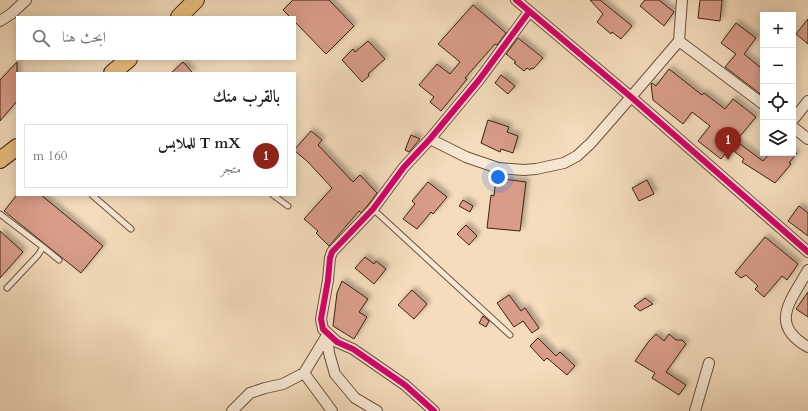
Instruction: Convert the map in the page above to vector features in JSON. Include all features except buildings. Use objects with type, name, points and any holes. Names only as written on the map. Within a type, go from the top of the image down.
[{"type":"main road","points":[[180,16],[196,0]]},
{"type":"main road","points":[[114,72],[128,60]]},
{"type":"main road","points":[[0,160],[16,148]]},
{"type":"street","points":[[0,20],[11,14],[26,0]]},
{"type":"street","points":[[516,0],[632,97],[808,252]]},
{"type":"street","points":[[430,139],[466,157],[498,168],[524,170],[548,167],[564,163],[577,156],[632,97],[679,41],[682,0]]},
{"type":"street","points":[[434,411],[405,385],[353,349],[337,342],[323,330],[321,319],[328,280],[330,258],[332,252],[337,246],[373,209],[404,167],[430,139],[479,80],[529,12]]},
{"type":"street","points":[[679,41],[760,102]]},
{"type":"street","points":[[796,116],[808,101]]},
{"type":"street","points":[[796,129],[808,139]]},
{"type":"street","points":[[808,270],[788,307],[785,319],[788,330],[797,341],[808,347]]},
{"type":"street","points":[[232,411],[250,393],[283,384],[304,373],[327,335]]},
{"type":"street","points":[[327,335],[329,353],[335,374],[355,398],[377,411]]},
{"type":"street","points":[[695,411],[709,363]]},
{"type":"street","points":[[304,373],[332,411]]},
{"type":"lane","points":[[93,196],[131,229]]},
{"type":"lane","points":[[275,196],[288,206]]},
{"type":"lane","points":[[373,209],[510,335]]},
{"type":"lane","points":[[0,214],[59,260]]},
{"type":"lane","points":[[7,288],[38,255],[43,247]]},
{"type":"cycle path","points":[[516,0],[631,97],[808,252]]},
{"type":"cycle path","points":[[434,411],[405,385],[353,349],[337,342],[323,329],[321,319],[328,280],[330,258],[332,252],[373,209],[404,167],[430,139],[479,80],[529,12]]},
{"type":"place","name":"T mX للملابس","points":[[728,160]]}]
